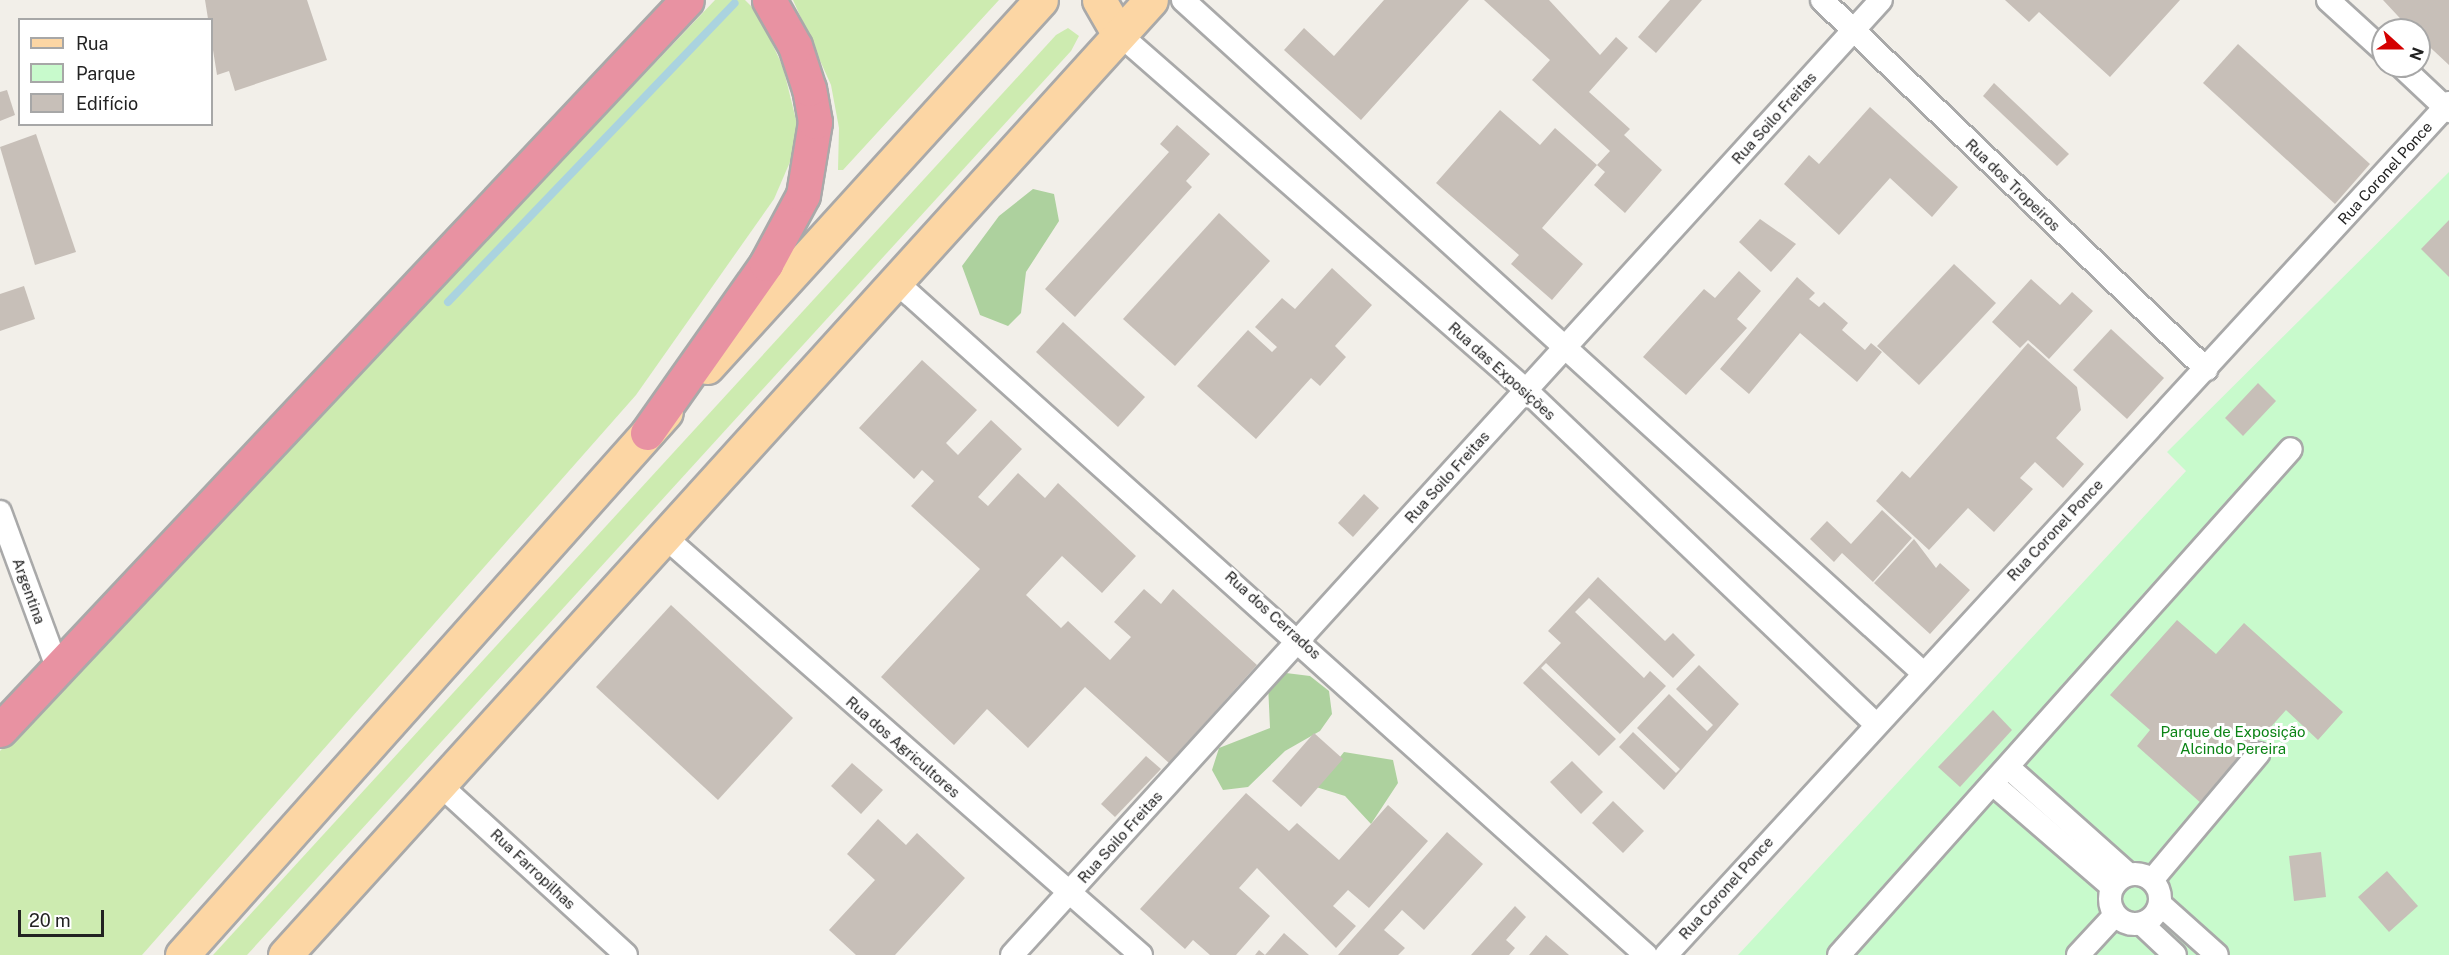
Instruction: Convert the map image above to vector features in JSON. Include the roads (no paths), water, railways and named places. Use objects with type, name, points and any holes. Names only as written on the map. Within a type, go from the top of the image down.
[{"type":"highway","points":[[0,730],[687,0]]},
{"type":"highway","points":[[647,433],[766,264],[803,195],[813,158],[813,111],[795,46],[769,0]]},
{"type":"main road","points":[[182,955],[647,433],[1041,0]]},
{"type":"main road","points":[[1099,0],[1118,33]]},
{"type":"main road","points":[[285,955],[439,783],[666,538],[1118,33],[1151,0]]},
{"type":"street","points":[[1183,0],[1922,672]]},
{"type":"street","name":"Rua dos Tropeiros","points":[[1821,0],[2206,369]]},
{"type":"street","name":"Rua Soilo Freitas","points":[[1012,955],[1881,0]]},
{"type":"street","points":[[2328,0],[2371,39]]},
{"type":"street","name":"Rua das Exposições","points":[[1118,33],[1526,390],[1874,722]]},
{"type":"street","points":[[2415,78],[2448,107]]},
{"type":"street","name":"Rua Coronel Ponce","points":[[1666,955],[1874,722],[2206,369],[2448,107]]},
{"type":"street","name":"Rua dos Cerrados","points":[[895,281],[1300,639],[1646,955]]},
{"type":"street","points":[[1839,955],[2010,768],[2292,449]]},
{"type":"street","name":"Argentina","points":[[0,512],[58,670]]},
{"type":"street","name":"Rua dos Agricultores","points":[[666,538],[1068,894],[1141,955]]},
{"type":"street","points":[[1994,785],[2120,880],[2152,880],[2258,754]]},
{"type":"street","points":[[2010,768],[2120,880]]},
{"type":"street","name":"Rua Farropilhas","points":[[439,783],[626,955]]},
{"type":"street","points":[[2078,955],[2115,915],[2120,880]]},
{"type":"street","points":[[2152,880],[2160,904],[2217,955]]},
{"type":"street","points":[[2142,924],[2160,904]]},
{"type":"street","points":[[2115,915],[2142,924],[2175,955]]},
{"type":"waterway","points":[[448,302],[735,3]]},
{"type":"park label","name":"Parque de Exposição Alcindo Pereira","points":[[2233,740]]}]
